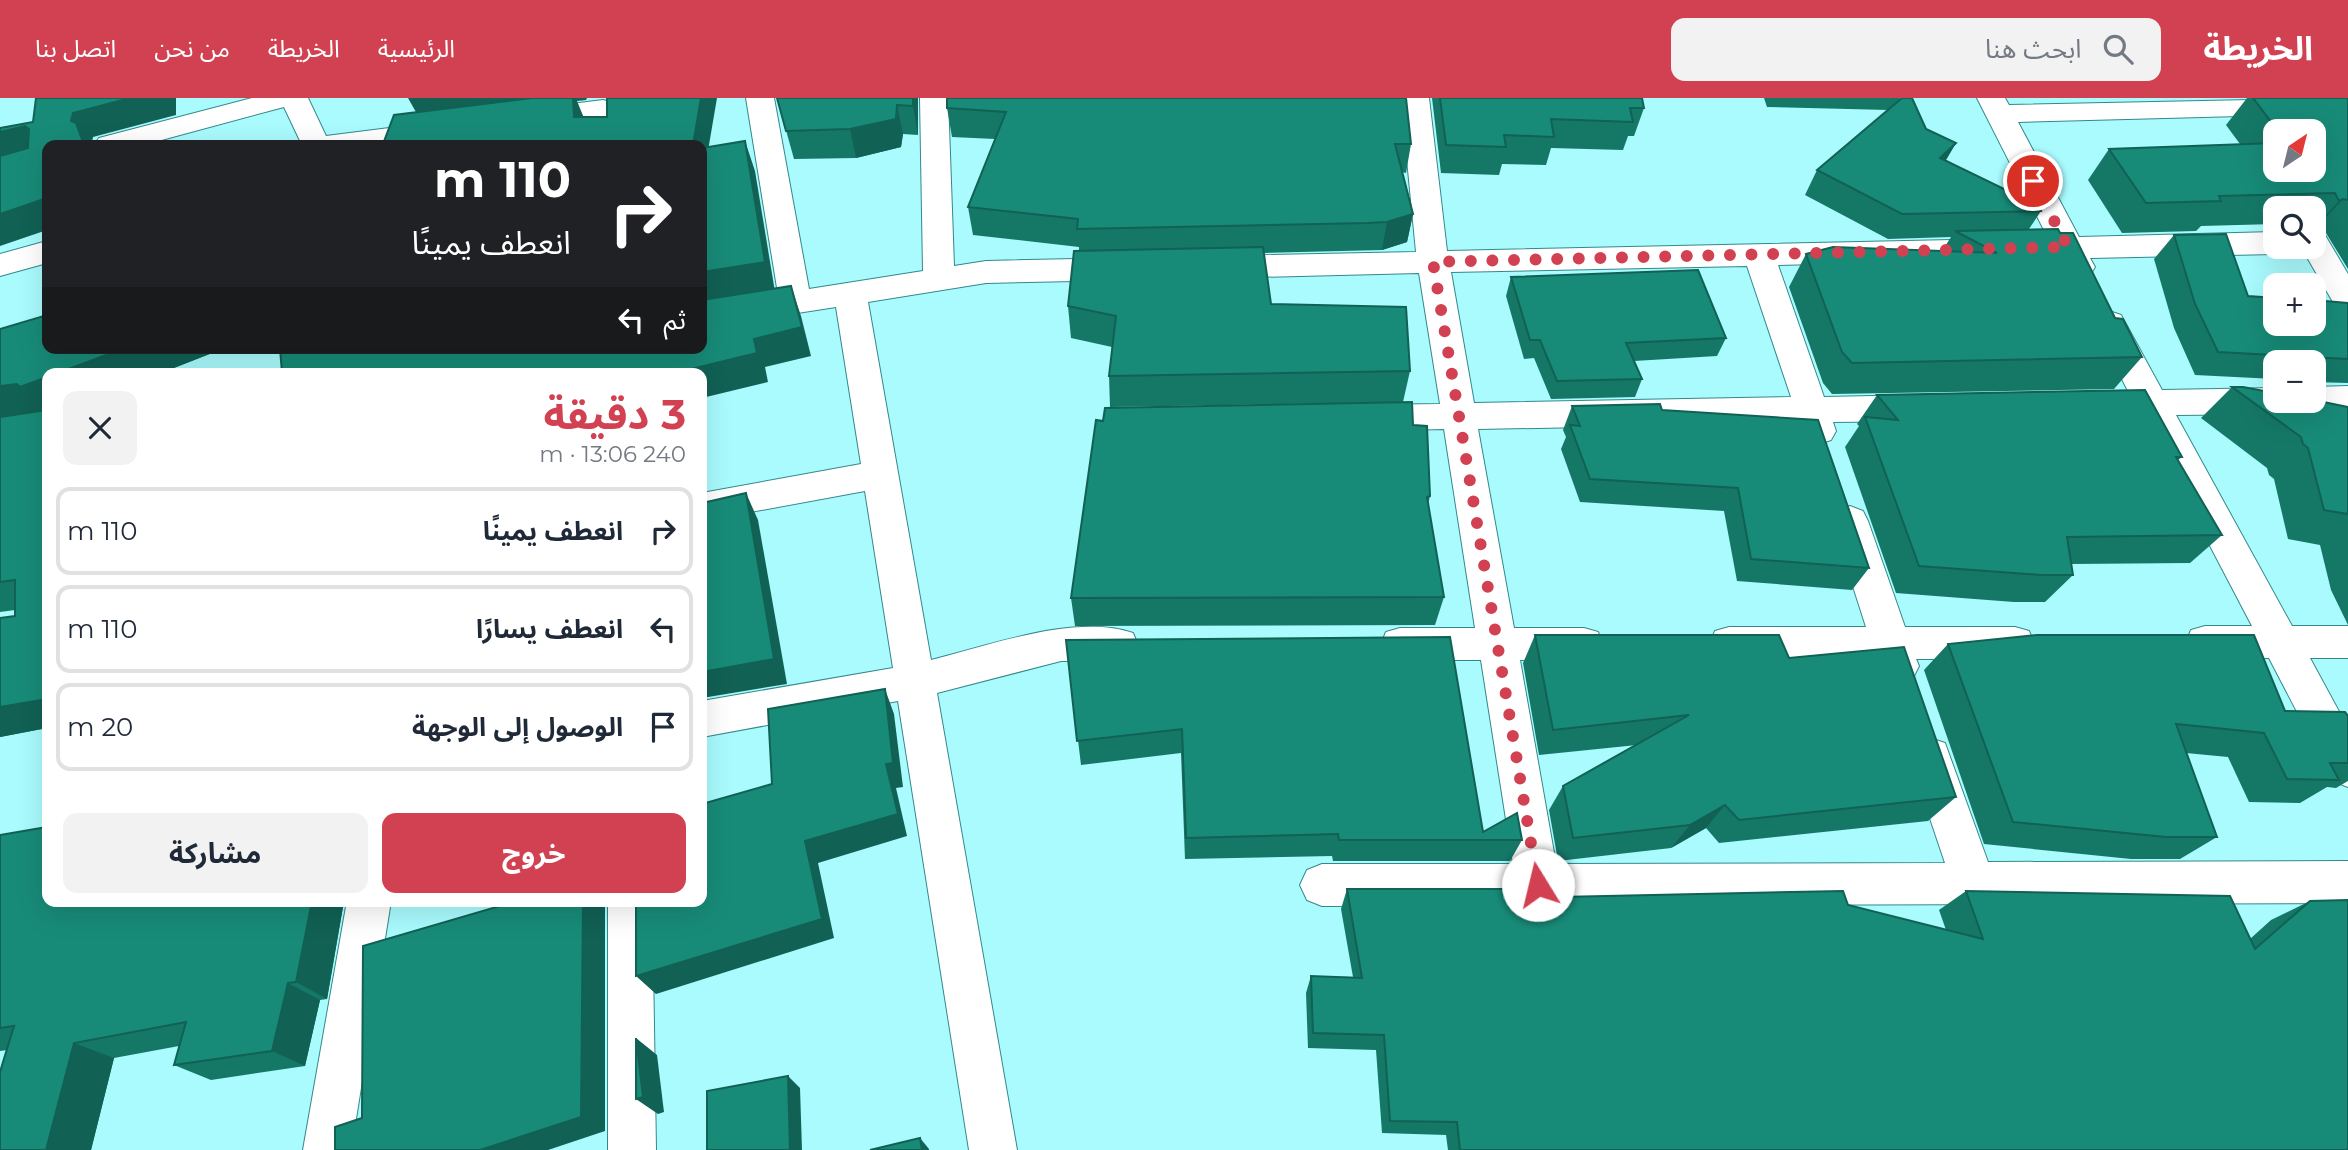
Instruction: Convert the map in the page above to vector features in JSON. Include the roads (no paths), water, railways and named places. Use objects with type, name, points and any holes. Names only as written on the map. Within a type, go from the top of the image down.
[{"type":"street","points":[[128,140],[285,98]]},
{"type":"street","points":[[294,98],[314,140]]},
{"type":"street","points":[[760,98],[795,301]]},
{"type":"street","points":[[934,98],[939,279]]},
{"type":"street","points":[[1415,98],[1433,262],[1538,885]]},
{"type":"street","points":[[2348,100],[1994,106],[2348,768]]},
{"type":"street","points":[[507,122],[603,113]]},
{"type":"street","points":[[366,140],[466,127]]},
{"type":"street","points":[[2326,242],[2348,241]]},
{"type":"street","points":[[707,316],[986,272],[2263,243]]},
{"type":"street","points":[[0,265],[42,253]]},
{"type":"street","points":[[1759,254],[1973,884]]},
{"type":"street","points":[[2324,259],[2348,301]]},
{"type":"street","points":[[850,292],[993,1150]]},
{"type":"street","points":[[2326,400],[2348,399]]},
{"type":"street","points":[[2070,405],[2263,401]]},
{"type":"street","points":[[1336,419],[1948,407]]},
{"type":"street","points":[[707,506],[881,474]]},
{"type":"street","points":[[1688,643],[2044,642]]},
{"type":"street","points":[[2169,642],[2348,642]]},
{"type":"street","points":[[1361,644],[1620,643]]},
{"type":"street","points":[[707,718],[915,681],[1061,645],[1157,645]]},
{"type":"street","points":[[1322,885],[2348,882]]},
{"type":"street","points":[[327,1150],[368,907]]},
{"type":"street","points":[[631,907],[632,1150]]}]
